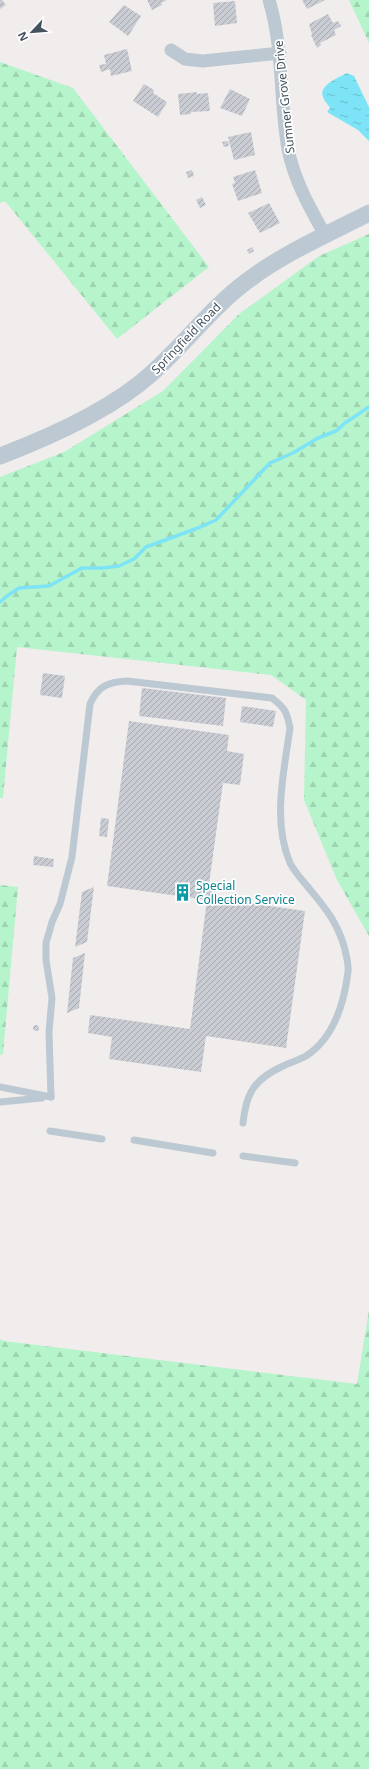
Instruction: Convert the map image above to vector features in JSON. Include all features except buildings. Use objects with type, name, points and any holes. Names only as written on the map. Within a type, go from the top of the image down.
[{"type":"street","name":"Sumner Grove Drive","points":[[269,0],[280,52],[285,131],[292,166],[299,185],[325,236]]},
{"type":"street","points":[[171,50],[185,59],[203,61],[280,52]]},
{"type":"street","name":"Springfield Road","points":[[0,456],[42,439],[122,397],[152,373],[211,312],[237,289],[272,264],[369,213]]},
{"type":"lane","points":[[51,1097],[49,1032],[52,998],[46,960],[46,943],[52,922],[62,897],[72,858],[90,704],[94,694],[112,682],[127,680],[272,698],[283,706],[290,728],[279,811],[283,838],[290,863],[338,927],[346,952],[348,970],[344,998],[335,1022],[322,1041],[306,1056],[265,1075],[253,1087],[245,1106],[243,1123]]},
{"type":"lane","points":[[0,1086],[51,1097]]},
{"type":"lane","points":[[0,1102],[51,1097]]},
{"type":"lane","points":[[50,1131],[102,1139]]},
{"type":"lane","points":[[134,1140],[213,1153]]},
{"type":"lane","points":[[243,1156],[295,1163]]},
{"type":"green space","points":[[349,0],[369,0],[369,43]]},
{"type":"green space","points":[[0,62],[73,88],[209,267],[117,339],[5,201],[0,203]]},
{"type":"green space","points":[[369,234],[369,936],[337,880],[304,800],[306,700],[271,675],[17,647],[3,798],[0,798],[0,477],[64,452],[163,391],[239,314],[319,256]]},
{"type":"green space","points":[[0,885],[18,887],[3,1054],[0,1055]]},
{"type":"green space","points":[[369,1310],[369,1769],[0,1769],[0,1339],[4,1341],[357,1384]]},
{"type":"water","points":[[347,73],[354,76],[369,107],[369,141],[358,130],[327,112],[330,108],[323,97],[322,93],[324,89],[330,82]]},
{"type":"waterway","points":[[0,602],[19,588],[49,586],[82,568],[119,566],[134,559],[146,547],[216,520],[270,463],[293,453],[318,438],[336,431],[369,407]]},
{"type":"place","name":"Special Collection Service","points":[[183,892]]}]
